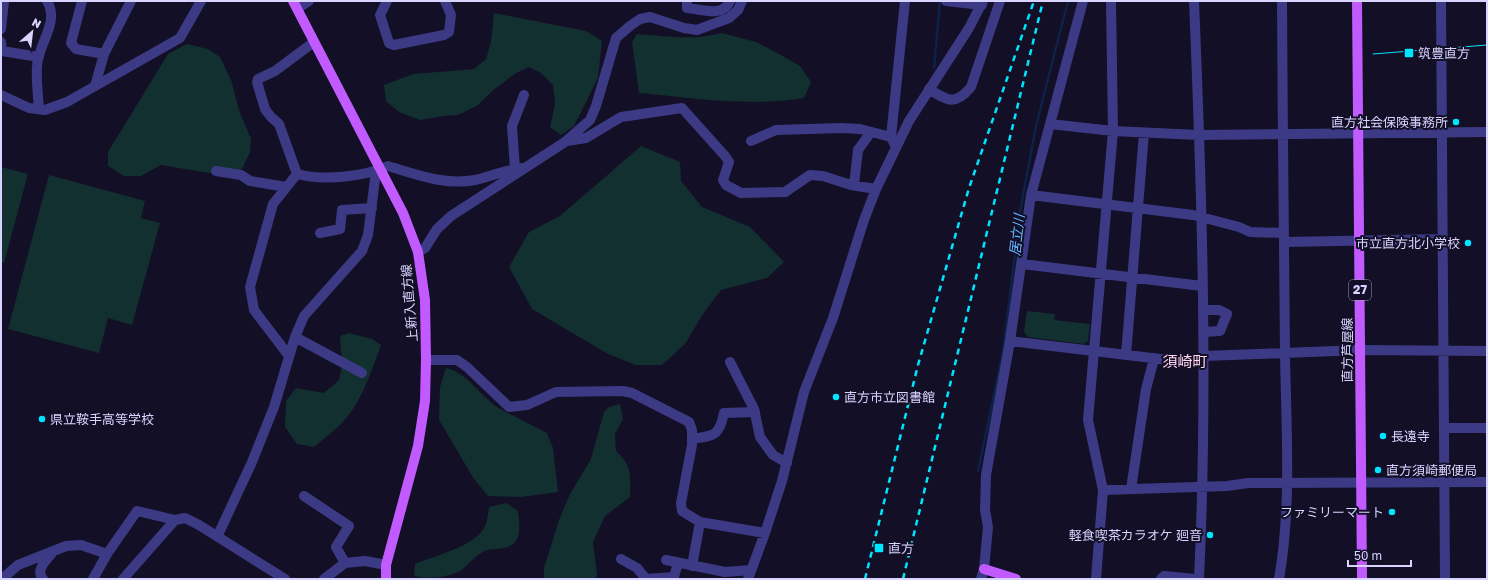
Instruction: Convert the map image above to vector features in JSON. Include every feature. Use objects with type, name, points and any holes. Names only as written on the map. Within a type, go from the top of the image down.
[{"type":"main road","name":"直方芦屋線","points":[[1357,1],[1362,579]]},
{"type":"main road","name":"上新入直方線","points":[[296,5],[403,213],[418,252],[425,300],[425,401],[418,446],[386,564],[386,579]]},
{"type":"main road","points":[[984,569],[1016,579]]},
{"type":"street","points":[[1,29],[4,1]]},
{"type":"street","points":[[39,109],[37,64],[52,18],[51,7],[47,1]]},
{"type":"street","points":[[82,1],[71,44],[76,49],[104,54]]},
{"type":"street","points":[[95,86],[104,54],[131,1]]},
{"type":"street","points":[[1,95],[29,108],[45,110],[66,102],[180,38],[201,1]]},
{"type":"street","points":[[296,5],[309,1]]},
{"type":"street","points":[[387,1],[380,15],[389,43],[394,45],[444,35],[449,32],[451,15],[445,1]]},
{"type":"street","points":[[687,1],[687,8],[718,12],[728,6],[730,1]]},
{"type":"street","points":[[418,252],[425,248],[437,230],[451,216],[565,142],[590,120],[596,106],[616,38],[630,26],[640,19],[650,17],[684,28],[697,30],[729,18],[738,10],[742,1]]},
{"type":"street","points":[[896,147],[891,137],[905,1]]},
{"type":"street","points":[[666,560],[725,572],[749,575],[765,533],[787,463],[804,392],[833,318],[864,220],[876,189],[896,147],[929,89],[983,3],[946,1]]},
{"type":"street","points":[[929,89],[947,100],[956,100],[962,97],[971,87],[1000,1]]},
{"type":"street","points":[[981,579],[984,569],[988,527],[985,510],[986,475],[1010,341],[1031,195],[1083,1]]},
{"type":"street","points":[[1096,579],[1103,490],[1088,420],[1113,131],[1111,1]]},
{"type":"street","points":[[1194,1],[1199,135],[1204,356],[1203,486],[1199,579]]},
{"type":"street","points":[[1279,579],[1285,543],[1288,483],[1285,352],[1282,1]]},
{"type":"street","points":[[1441,1],[1445,350],[1445,579]]},
{"type":"street","points":[[1,42],[2,51],[39,58]]},
{"type":"street","points":[[297,174],[279,124],[265,109],[257,82],[258,79],[276,71],[314,42]]},
{"type":"street","points":[[515,168],[512,126],[524,95]]},
{"type":"street","points":[[565,142],[586,138],[621,117],[682,108],[726,156],[729,162],[723,180],[726,185],[741,193],[785,192],[810,175],[823,176],[854,185],[876,189]]},
{"type":"street","points":[[1050,124],[1113,131],[1199,135],[1487,132]]},
{"type":"street","points":[[751,141],[776,130],[842,128],[871,132],[891,137]]},
{"type":"street","points":[[854,185],[858,150],[871,132]]},
{"type":"street","points":[[1126,355],[1144,133]]},
{"type":"street","points":[[297,174],[313,178],[336,178],[388,166],[427,177],[456,182],[474,180],[515,168],[526,168]]},
{"type":"street","points":[[218,535],[252,462],[274,407],[295,337],[304,316],[362,251],[368,235],[376,179],[380,169]]},
{"type":"street","points":[[216,171],[241,174],[250,182],[286,187]]},
{"type":"street","points":[[289,356],[254,310],[250,287],[273,204],[297,174]]},
{"type":"street","points":[[1031,195],[1107,203],[1201,217],[1239,227],[1250,232],[1284,237],[1360,240],[1443,240]]},
{"type":"street","points":[[320,233],[340,229],[342,210],[372,208]]},
{"type":"street","points":[[1022,264],[1202,286]]},
{"type":"street","points":[[1203,310],[1219,310],[1228,314],[1220,332],[1203,332]]},
{"type":"street","points":[[295,337],[362,373]]},
{"type":"street","points":[[1010,341],[1194,363],[1204,356],[1285,352],[1361,350],[1487,351]]},
{"type":"street","points":[[1131,489],[1146,389],[1154,359]]},
{"type":"street","points":[[426,360],[457,360],[467,367],[509,407],[527,405],[556,392],[623,391],[632,393],[689,422],[692,430],[692,439],[681,503],[682,511],[700,522],[765,533]]},
{"type":"street","points":[[730,362],[755,412],[760,437],[773,455],[787,463]]},
{"type":"street","points":[[692,439],[716,433],[721,429],[724,413],[755,412]]},
{"type":"street","points":[[1444,428],[1487,428]]},
{"type":"street","points":[[1103,490],[1227,486],[1248,483],[1487,482]]},
{"type":"street","points":[[304,496],[349,526],[336,547],[345,563]]},
{"type":"street","points":[[93,579],[107,554],[137,511],[175,520],[184,518],[218,535],[285,579]]},
{"type":"street","points":[[123,579],[175,520]]},
{"type":"street","points":[[692,566],[700,522]]},
{"type":"street","points":[[2,579],[18,565],[52,553],[66,546],[81,545],[107,554]]},
{"type":"street","points":[[43,579],[40,575],[40,570],[52,553]]},
{"type":"street","points":[[621,559],[637,568],[646,579],[674,577],[678,563]]},
{"type":"street","points":[[324,579],[345,563],[366,561],[386,564]]},
{"type":"street","points":[[1161,579],[1164,576],[1195,579]]},
{"type":"green space","points":[[494,13],[586,31],[602,41],[598,78],[574,126],[561,135],[550,127],[555,105],[553,85],[541,73],[529,67],[516,73],[492,91],[478,105],[458,115],[420,120],[399,112],[386,101],[384,85],[413,74],[474,69],[486,59],[491,42]]},
{"type":"green space","points":[[722,33],[756,42],[800,66],[811,82],[804,98],[784,101],[742,102],[639,93],[632,42],[637,34],[670,37],[700,37]]},
{"type":"green space","points":[[187,44],[208,49],[220,57],[231,80],[240,113],[251,139],[250,152],[242,169],[227,176],[161,165],[141,176],[124,176],[108,166],[108,152],[168,54]]},
{"type":"green space","points":[[641,146],[680,162],[681,181],[702,207],[750,227],[784,262],[767,278],[721,290],[703,314],[685,344],[662,365],[636,365],[608,354],[532,309],[509,267],[529,232],[560,216]]},
{"type":"green space","points":[[1,167],[28,174],[4,263],[1,262]]},
{"type":"green space","points":[[49,175],[145,201],[141,218],[160,223],[132,325],[108,318],[99,353],[8,329]]},
{"type":"green space","points":[[1027,311],[1055,314],[1054,320],[1090,324],[1088,341],[1084,344],[1028,337],[1024,332]]},
{"type":"green space","points":[[349,333],[372,339],[381,345],[360,397],[349,415],[342,423],[314,447],[297,444],[285,427],[286,401],[296,388],[324,393],[339,380],[342,364],[340,336]]},
{"type":"green space","points":[[446,368],[467,379],[497,407],[547,433],[553,448],[558,492],[521,497],[488,496],[474,479],[439,420],[440,387]]},
{"type":"green space","points":[[620,404],[623,419],[615,434],[616,451],[628,467],[630,477],[630,497],[605,516],[593,542],[597,575],[595,579],[544,579],[544,568],[559,520],[570,494],[591,459],[604,412],[609,407]]},
{"type":"green space","points":[[506,503],[518,511],[518,538],[513,544],[507,547],[487,550],[476,557],[460,571],[449,575],[437,577],[414,576],[415,564],[454,550],[473,540],[485,526],[489,507]]},
{"type":"waterway","points":[[934,68],[940,1]]},
{"type":"waterway","name":"居立川","points":[[978,471],[1003,352],[1020,212],[1036,126],[1068,1]]},
{"type":"tram line","points":[[1373,54],[1487,45]]},
{"type":"railway","points":[[865,579],[918,365],[969,188],[1034,1]]},
{"type":"railway","points":[[903,579],[1043,1]]},
{"type":"place","name":"筑豊直方","points":[[1409,53]]},
{"type":"place","name":"直方社会保険事務所","points":[[1456,122]]},
{"type":"place","name":"市立直方北小学校","points":[[1468,243]]},
{"type":"place","name":"直方市立図書館","points":[[836,397]]},
{"type":"place","name":"県立鞍手高等学校","points":[[42,419]]},
{"type":"place","name":"長遠寺","points":[[1383,436]]},
{"type":"place","name":"直方須崎郵便局","points":[[1378,470]]},
{"type":"place","name":"ファミリーマート","points":[[1392,512]]},
{"type":"place","name":"軽食喫茶カラオケ 廻音","points":[[1210,535]]},
{"type":"place","name":"直方","points":[[879,548]]},
{"type":"district","name":"須崎町","points":[[1185,362]]}]
